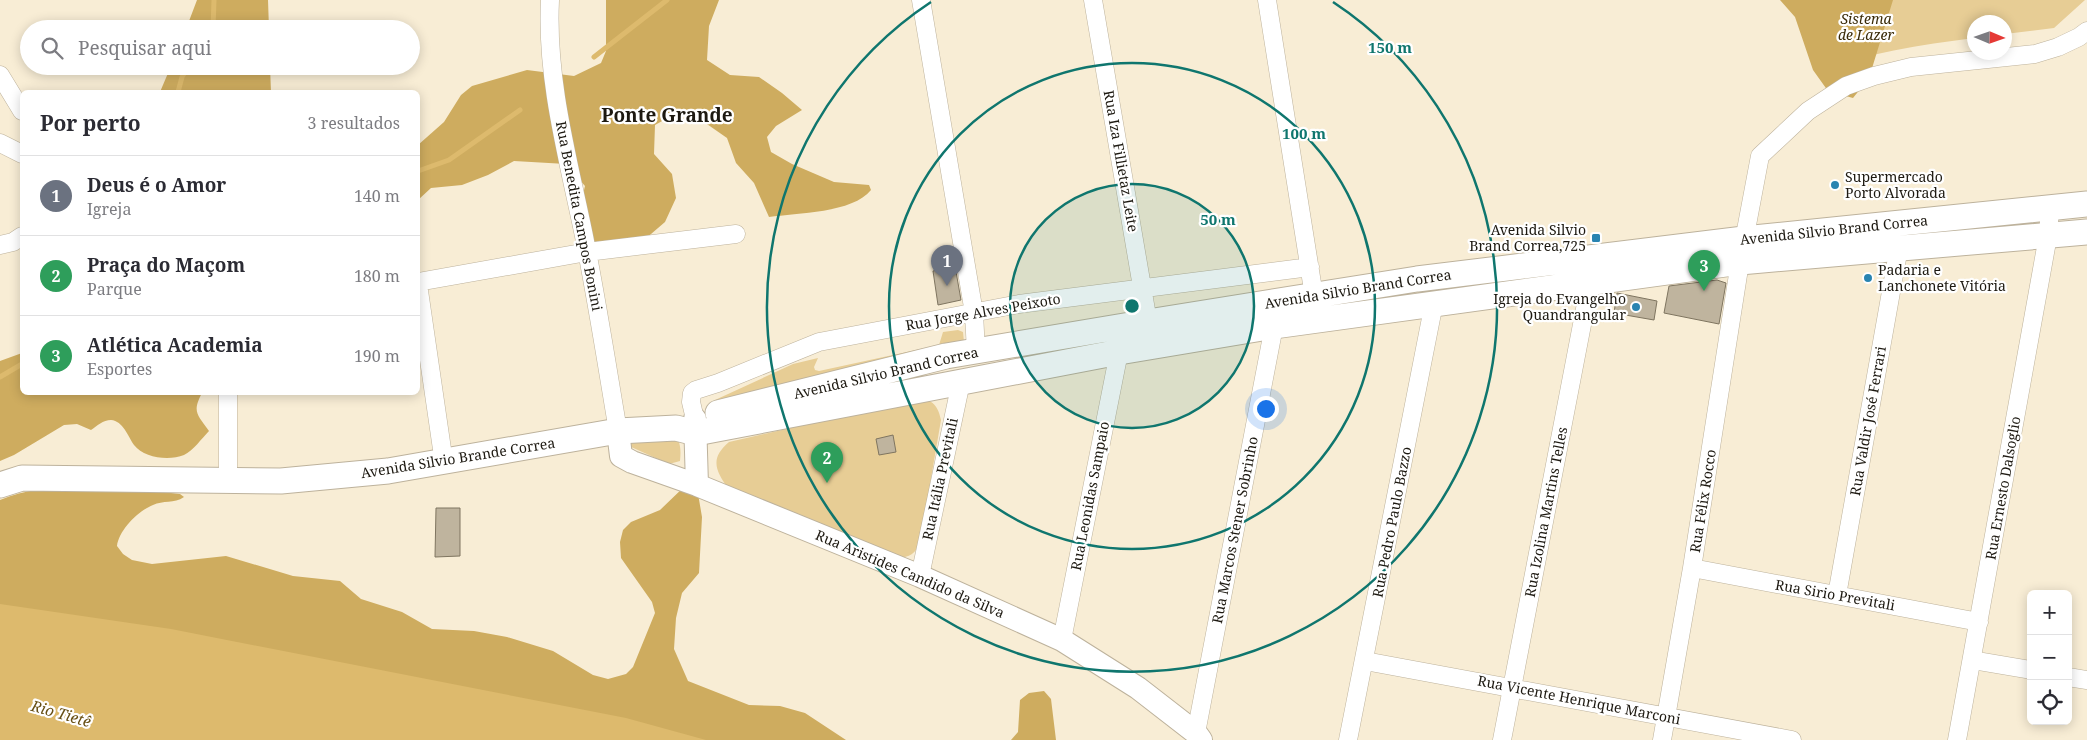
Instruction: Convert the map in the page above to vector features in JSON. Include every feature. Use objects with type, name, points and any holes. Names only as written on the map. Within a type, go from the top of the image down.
[{"type":"main road","name":"Avenida Silvio Brand Correa","points":[[689,427],[946,356],[1417,279],[1742,251],[2087,204]]},
{"type":"main road","name":"Avenida Silvio Brand Correa","points":[[689,427],[961,382],[1119,352],[1274,326],[1590,283],[1742,251],[1899,247],[2087,232]]},
{"type":"main road","name":"Avenida Silvio Brande Correa","points":[[0,485],[22,478],[228,481],[316,478],[444,463],[618,431],[689,427]]},
{"type":"street","name":"Rua Benedita Campos Bonini","points":[[550,0],[549,22],[553,84],[587,252],[618,431]]},
{"type":"street","points":[[921,0],[974,313],[976,352]]},
{"type":"street","name":"Rua Iza Fillietaz Leite","points":[[1093,0],[1148,322]]},
{"type":"street","points":[[1267,0],[1314,296]]},
{"type":"street","name":"Rua Félix Rocco","points":[[1662,740],[1692,568],[1742,251],[1760,156],[1808,111],[1846,86],[1874,76],[1911,67],[2034,54],[2058,47],[2087,31]]},
{"type":"street","points":[[0,75],[20,108]]},
{"type":"street","points":[[0,143],[20,153]]},
{"type":"street","points":[[2048,236],[2050,208]]},
{"type":"street","points":[[420,283],[587,252],[736,234]]},
{"type":"street","name":"Rua Ernesto Dalsoglio","points":[[1958,740],[2048,236]]},
{"type":"street","points":[[0,245],[13,242],[20,237]]},
{"type":"street","name":"Rua Valdir José Ferrari","points":[[1837,595],[1899,247]]},
{"type":"street","name":"Rua Jorge Alves Peixoto","points":[[689,427],[691,398],[696,390],[819,342],[1019,304],[1310,268]]},
{"type":"street","name":"Rua Izolina Martins Telles","points":[[1502,740],[1590,283]]},
{"type":"street","points":[[420,297],[444,463]]},
{"type":"street","name":"Rua Pedro Paulo Bazzo","points":[[1348,740],[1434,304]]},
{"type":"street","name":"Rua Marcos Stener Sobrinho","points":[[1198,737],[1274,326]]},
{"type":"street","name":"Rua Leonidas Sampaio","points":[[1062,640],[1119,352]]},
{"type":"street","name":"Rua Itália Previtali","points":[[920,576],[961,382]]},
{"type":"street","points":[[228,395],[228,481]]},
{"type":"street","points":[[689,427],[697,485]]},
{"type":"street","name":"Rua Aristides Candido da Silva","points":[[618,431],[621,456],[632,462],[697,485],[920,576],[1062,640],[1138,688],[1198,737]]},
{"type":"street","name":"Rua Sirio Previtali","points":[[1692,568],[1979,622]]},
{"type":"street","points":[[1972,660],[2027,669]]},
{"type":"street","name":"Rua Vicente Henrique Marconi","points":[[1365,661],[1792,740]]},
{"type":"street","points":[[2072,678],[2087,680]]},
{"type":"green space","points":[[197,0],[268,0],[269,20],[189,20]]},
{"type":"green space","points":[[606,0],[719,0],[709,26],[707,60],[730,75],[759,77],[802,110],[776,126],[767,137],[771,152],[792,164],[834,182],[869,185],[871,190],[863,198],[838,208],[769,217],[754,183],[736,163],[727,138],[704,122],[680,111],[655,125],[654,154],[672,174],[676,198],[665,222],[644,240],[591,247],[579,211],[585,186],[566,164],[514,161],[488,175],[462,185],[431,188],[420,198],[420,143],[444,122],[461,95],[472,86],[527,70],[574,76],[601,63],[606,51]]},
{"type":"green space","points":[[1780,0],[1893,0],[1869,78],[1853,98],[1828,91],[1813,70],[1795,17]]},
{"type":"green space","name":"Sistema de Lazer","points":[[1847,0],[2085,0],[2054,28],[2012,33],[2012,15],[1967,15],[1967,39],[1874,55],[1815,72]]},
{"type":"green space","points":[[167,75],[270,75],[271,90],[161,90]]},
{"type":"green space","points":[[958,330],[963,332],[964,342],[714,403],[715,400],[793,364],[818,358],[814,367],[815,370],[819,371],[939,345],[943,332]]},
{"type":"green space","points":[[20,354],[20,395],[201,395],[197,405],[197,413],[209,431],[184,455],[164,458],[144,453],[138,449],[122,426],[115,421],[105,421],[91,430],[77,424],[64,425],[14,455],[0,461],[0,361]]},
{"type":"green space","points":[[918,399],[928,400],[934,404],[941,420],[920,543],[909,556],[898,558],[728,488],[718,470],[716,464],[719,453],[729,442]]},
{"type":"green space","points":[[674,434],[680,446],[680,461],[669,464],[629,446],[628,442]]},
{"type":"green space","points":[[696,482],[702,517],[699,573],[682,593],[676,618],[674,649],[688,681],[749,705],[780,706],[805,713],[846,740],[656,740],[0,614],[0,500],[20,493],[42,489],[89,486],[180,494],[184,497],[147,508],[130,522],[121,534],[117,546],[123,554],[132,560],[152,564],[226,556],[293,576],[340,581],[361,599],[402,612],[432,629],[474,631],[507,637],[553,651],[593,675],[608,679],[626,674],[633,667],[655,613],[652,602],[621,558],[620,542],[623,530],[631,522],[660,510],[686,485]]},
{"type":"green space","points":[[1044,691],[1051,699],[1056,740],[1011,740],[1018,732],[1020,700],[1029,693]]},
{"type":"water","name":"Rio Tietê","points":[[0,604],[171,629],[626,718],[706,740],[0,740]]},
{"type":"building","points":[[955,266],[961,300],[938,305],[933,271]]},
{"type":"building","points":[[1717,280],[1726,283],[1719,324],[1664,313],[1669,286]]},
{"type":"building","name":"Igreja do Evangelho Quandrangular","points":[[1617,293],[1657,301],[1654,320],[1614,313]]},
{"type":"building","points":[[893,435],[896,452],[879,455],[876,439]]},
{"type":"building","points":[[436,508],[460,508],[460,556],[435,557]]},
{"type":"waterway","points":[[213,20],[214,0]]},
{"type":"waterway","points":[[594,57],[667,0]]},
{"type":"waterway","points":[[179,90],[183,75]]},
{"type":"waterway","points":[[420,170],[449,160],[520,110]]},
{"type":"waterway","points":[[0,377],[20,365]]},
{"type":"place","name":"Supermercado Porto Alvorada","points":[[1835,185]]},
{"type":"place","name":"Avenida Silvio Brand Correa,725","points":[[1596,238]]},
{"type":"place","name":"Padaria e Lanchonete Vitória","points":[[1868,278]]},
{"type":"place","name":"Deus é o Amor","points":[[947,286]]},
{"type":"place","name":"Atlética Academia","points":[[1704,291]]},
{"type":"place","name":"Igreja do Evangelho Quandrangular","points":[[1636,307]]},
{"type":"place","name":"Praça do Maçom","points":[[827,483]]},
{"type":"district","name":"Ponte Grande","points":[[667,115]]}]
